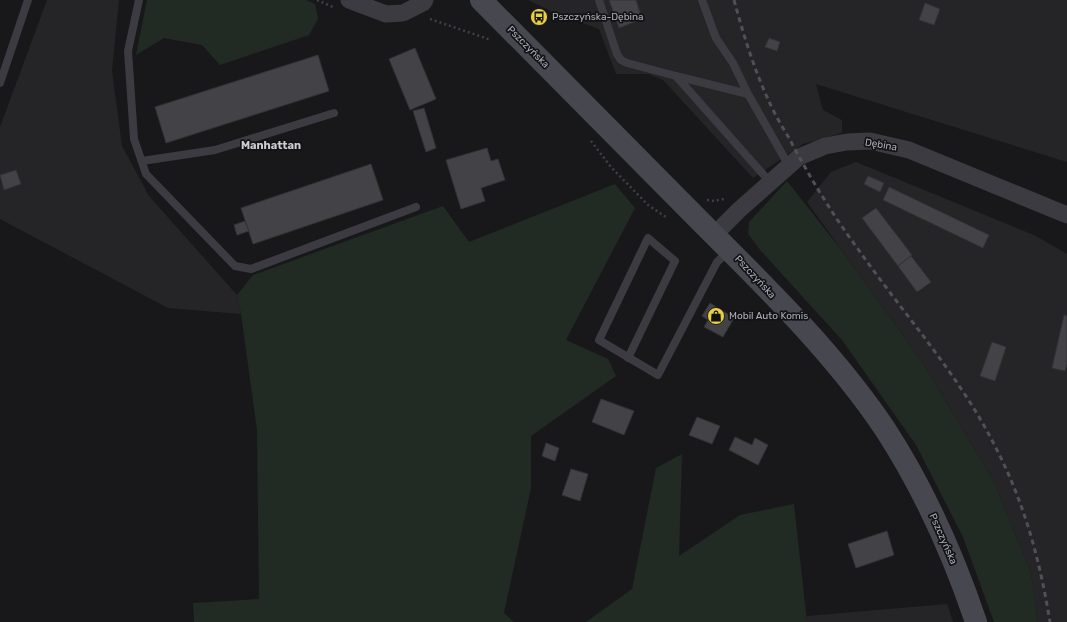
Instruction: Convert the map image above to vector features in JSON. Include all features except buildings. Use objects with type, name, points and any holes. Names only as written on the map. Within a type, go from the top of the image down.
[{"type":"main road","name":"Pszczyńska","points":[[481,0],[730,250],[814,339],[853,386],[884,429],[915,479],[940,528],[964,586],[976,622]]},
{"type":"street","points":[[343,4],[386,14],[403,13],[423,3],[424,8]]},
{"type":"street","name":"Dębina","points":[[714,235],[739,210],[799,157],[825,146],[847,142],[870,141],[909,150],[1067,215]]},
{"type":"lane","points":[[0,83],[28,0]]},
{"type":"lane","points":[[139,0],[128,52],[134,140],[146,174],[235,266],[251,269],[416,207]]},
{"type":"lane","points":[[599,0],[617,54],[621,60],[626,63],[748,94]]},
{"type":"lane","points":[[702,0],[716,38],[733,63],[748,94],[789,166]]},
{"type":"lane","points":[[676,76],[770,182]]},
{"type":"lane","points":[[142,161],[215,150],[334,113]]},
{"type":"lane","points":[[628,358],[675,261],[648,238],[599,340],[628,358],[658,375],[717,262],[730,250]]},
{"type":"path","points":[[317,0],[343,4]]},
{"type":"path","points":[[424,8],[495,41]]},
{"type":"shaded area","points":[[47,0],[119,0],[112,71],[122,146],[149,196],[237,295],[241,314],[168,308],[0,219],[0,127]]},
{"type":"shaded area","points":[[147,0],[306,0],[315,4],[318,19],[309,35],[220,65],[202,45],[164,38],[136,55]]},
{"type":"shaded area","points":[[528,0],[1067,0],[1067,162],[816,84],[823,110],[842,120],[842,133],[803,144],[753,178],[663,80],[648,74],[616,74],[599,29],[555,13]]},
{"type":"shaded area","points":[[856,162],[1036,236],[1067,254],[1067,622],[1038,622],[1031,573],[993,480],[921,360],[807,202],[831,172]]},
{"type":"shaded area","points":[[787,181],[843,252],[921,360],[993,480],[1031,573],[1038,622],[994,622],[963,537],[916,445],[842,340],[761,251],[748,234],[749,222]]},
{"type":"shaded area","points":[[615,184],[635,208],[566,340],[608,359],[616,376],[531,436],[531,488],[504,613],[514,622],[194,622],[193,603],[259,599],[257,430],[237,295],[253,275],[443,206],[469,242]]},
{"type":"shaded area","points":[[682,454],[679,556],[740,515],[794,504],[807,622],[586,622],[632,589],[656,468]]},
{"type":"shaded area","points":[[947,604],[953,622],[807,622],[807,616]]},
{"type":"railway","points":[[734,0],[757,73],[767,97],[777,118],[813,181],[848,236],[950,372],[983,423],[997,450],[1016,492],[1030,534],[1050,622]]},
{"type":"place","name":"Pszczyńska-Dębina","points":[[539,17]]},
{"type":"place","name":"Mobil Auto Komis","points":[[716,316]]},
{"type":"district","name":"Manhattan","points":[[271,145]]}]
